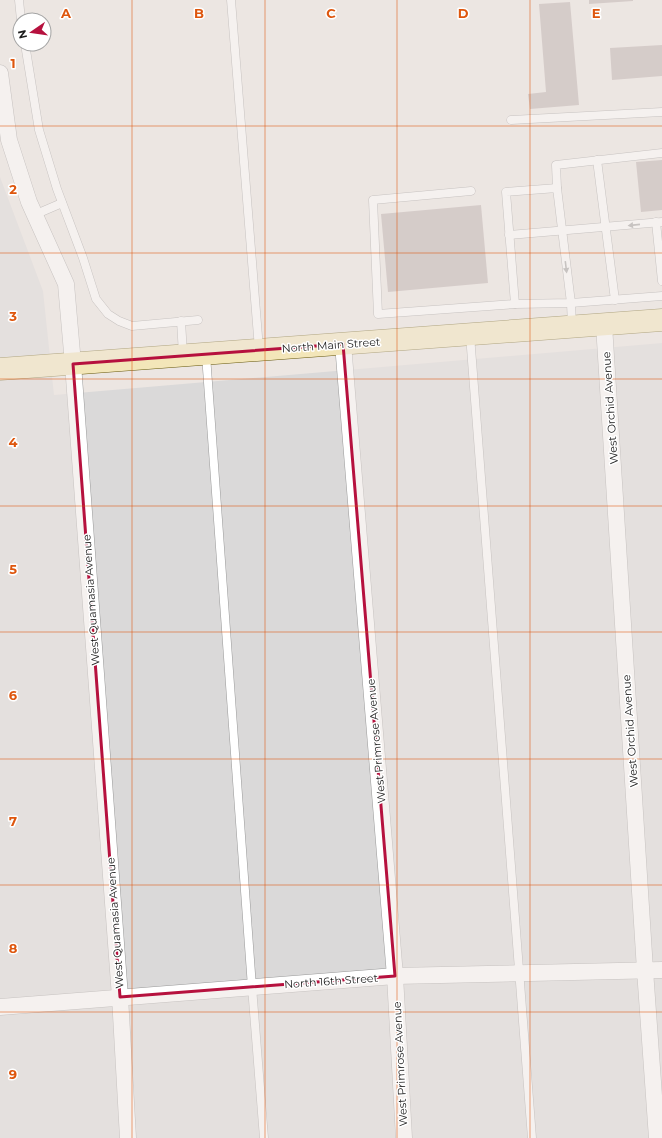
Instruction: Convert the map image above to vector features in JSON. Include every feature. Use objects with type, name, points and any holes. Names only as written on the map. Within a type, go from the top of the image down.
[{"type":"street","name":"West Quamasia Avenue","points":[[0,73],[9,140],[28,202],[66,284],[120,997],[128,1138]]},
{"type":"street","name":"North Main Street","points":[[0,369],[662,320]]},
{"type":"street","name":"West Orchid Avenue","points":[[604,324],[657,1138]]},
{"type":"street","name":"West Primrose Avenue","points":[[343,344],[395,976],[404,1138]]},
{"type":"street","name":"North 16th Street","points":[[0,1007],[395,976],[662,970]]},
{"type":"lane","points":[[19,0],[21,12]]},
{"type":"lane","points":[[231,0],[259,350]]},
{"type":"lane","points":[[26,52],[39,130],[62,203],[83,258],[96,299],[108,314],[132,326],[198,320]]},
{"type":"lane","points":[[511,120],[662,112]]},
{"type":"lane","points":[[572,327],[571,303],[556,165],[662,153]]},
{"type":"lane","points":[[597,160],[615,300]]},
{"type":"lane","points":[[515,304],[506,192],[558,188]]},
{"type":"lane","points":[[471,190],[373,200],[378,314],[515,304],[571,303],[662,296]]},
{"type":"lane","points":[[34,215],[62,203]]},
{"type":"lane","points":[[509,236],[659,222],[662,281]]},
{"type":"lane","points":[[181,321],[184,356]]},
{"type":"lane","points":[[470,335],[532,1138]]},
{"type":"lane","points":[[206,354],[264,1138]]},
{"type":"highlighted area","points":[[343,344],[395,976],[120,997],[73,364]]},
{"type":"shaded area","points":[[0,177],[43,291],[54,395],[662,343],[662,1138],[0,1138]]},
{"type":"building","points":[[589,0],[633,0],[633,1],[589,4]]},
{"type":"building","points":[[570,2],[579,105],[530,109],[528,94],[546,92],[539,4]]},
{"type":"building","points":[[662,45],[662,76],[612,80],[610,48]]},
{"type":"building","points":[[662,160],[662,210],[641,212],[636,162]]},
{"type":"building","points":[[481,205],[488,283],[388,292],[381,214]]}]
